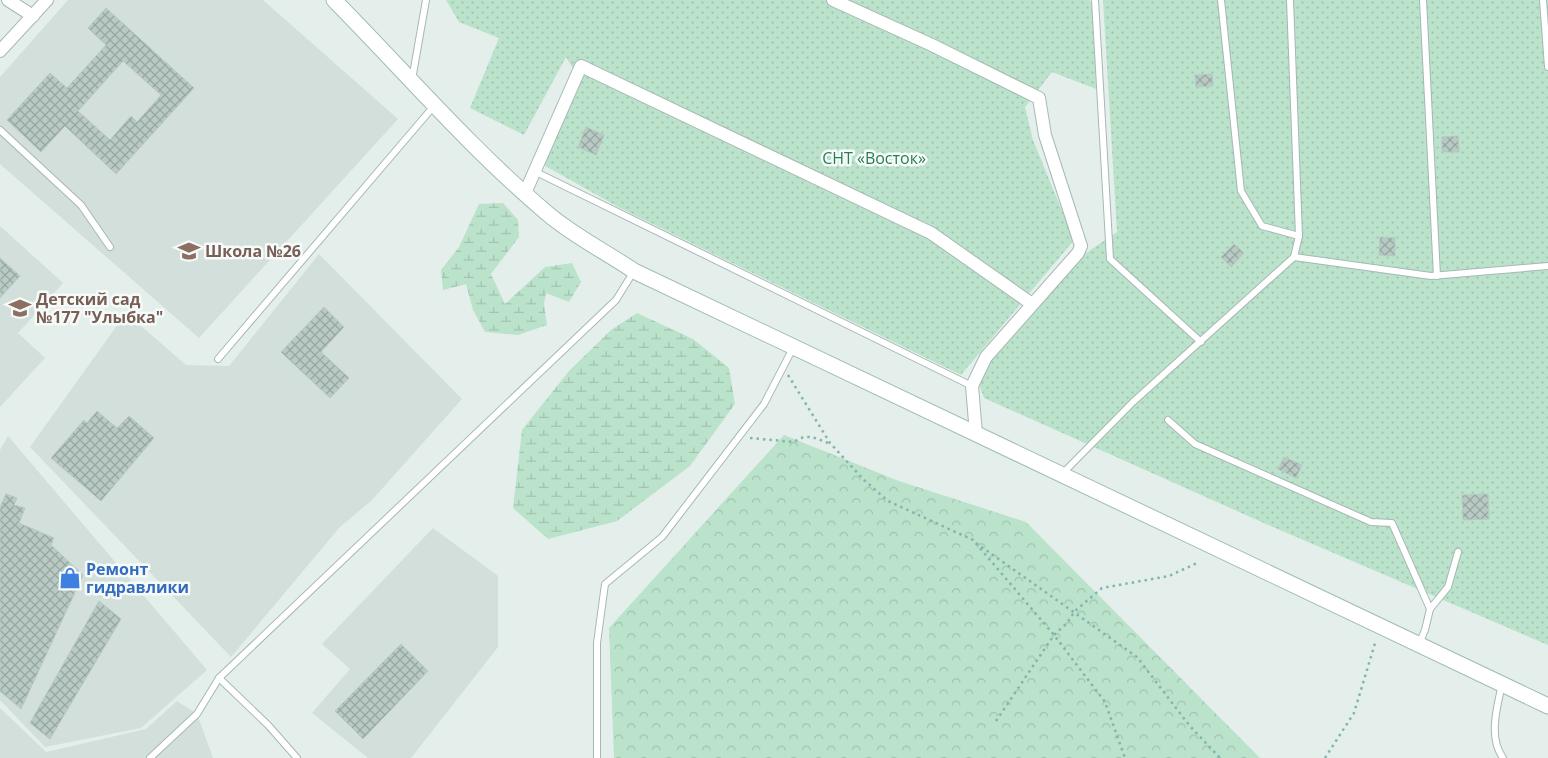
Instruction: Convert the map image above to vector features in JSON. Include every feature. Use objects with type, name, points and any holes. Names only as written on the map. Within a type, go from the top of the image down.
[{"type":"main road","points":[[334,0],[412,80],[434,106],[550,216],[634,271],[1548,706]]},
{"type":"street","points":[[8,0],[33,16]]},
{"type":"street","points":[[0,51],[47,0]]},
{"type":"street","points":[[833,0],[932,45],[1040,98],[1045,135],[1081,246],[1078,253],[986,357],[972,386],[976,434]]},
{"type":"street","points":[[525,193],[581,66],[931,233],[1032,304]]},
{"type":"lane","points":[[412,80],[426,0]]},
{"type":"lane","points":[[1095,0],[1110,259],[1201,342]]},
{"type":"lane","points":[[1221,0],[1241,191],[1262,226],[1299,236]]},
{"type":"lane","points":[[1061,475],[1133,402],[1294,257],[1299,236],[1290,0]]},
{"type":"lane","points":[[1423,0],[1437,276]]},
{"type":"lane","points":[[1543,0],[1548,67]]},
{"type":"lane","points":[[218,360],[434,106]]},
{"type":"lane","points":[[0,130],[81,205],[110,247]]},
{"type":"lane","points":[[534,171],[972,386]]},
{"type":"lane","points":[[1294,257],[1437,276],[1548,266]]},
{"type":"lane","points":[[150,758],[197,714],[219,678],[616,300],[634,271]]},
{"type":"lane","points":[[597,758],[597,643],[605,584],[662,536],[764,404],[793,348]]},
{"type":"lane","points":[[1168,420],[1195,444],[1371,522],[1392,523],[1430,609]]},
{"type":"lane","points":[[1419,645],[1426,630],[1430,609],[1448,587],[1458,552]]},
{"type":"lane","points":[[219,678],[268,725],[297,758]]},
{"type":"lane","points":[[1502,684],[1494,724],[1498,750],[1503,758]]},
{"type":"path","points":[[784,367],[830,444],[864,480],[888,501],[973,540],[1137,657],[1189,725],[1220,758]]},
{"type":"path","points":[[742,434],[753,440],[780,439],[794,442],[802,436],[811,436],[830,444]]},
{"type":"path","points":[[973,540],[1054,635],[1104,702],[1125,758]]},
{"type":"path","points":[[996,721],[1054,635],[1067,623],[1075,611],[1102,588],[1170,576],[1197,563]]},
{"type":"path","points":[[1325,758],[1354,713],[1380,626]]},
{"type":"shaded area","name":"Школа №26","points":[[68,0],[263,0],[398,119],[199,338],[0,164],[0,77]]},
{"type":"shaded area","name":"Детский сад №177 \"Улыбка\"","points":[[0,226],[63,283],[18,333],[45,358],[0,407]]},
{"type":"shaded area","points":[[319,254],[462,399],[372,500],[339,528],[231,657],[30,447],[126,313],[186,365],[229,366]]},
{"type":"shaded area","points":[[8,436],[207,670],[141,728],[45,747],[0,700],[0,450]]},
{"type":"shaded area","points":[[433,528],[498,576],[498,647],[411,758],[368,758],[312,713],[350,669],[322,644]]},
{"type":"shaded area","points":[[177,701],[197,714],[213,758],[0,758],[0,708],[46,752],[146,729]]},
{"type":"green space","name":"СНТ «Восток»","points":[[446,0],[1090,0],[1093,10],[1096,89],[1052,72],[1025,107],[1033,140],[1074,240],[961,375],[620,208],[542,164],[581,82],[566,57],[524,135],[470,108],[499,38],[459,22]]},
{"type":"green space","points":[[1103,0],[1548,0],[1548,645],[1266,524],[984,398],[977,379],[990,351],[1086,253],[1117,232]]},
{"type":"green space","points":[[503,203],[518,220],[519,237],[491,274],[505,304],[545,267],[572,263],[581,282],[569,302],[546,293],[544,304],[547,325],[518,335],[485,332],[473,310],[466,284],[443,290],[441,270],[459,247],[479,204]]},
{"type":"green space","points":[[637,313],[693,339],[729,368],[735,404],[690,466],[617,521],[548,539],[513,508],[522,430],[569,371],[611,330]]},
{"type":"green space","points":[[784,435],[899,481],[1026,522],[1260,758],[614,758],[609,628]]},
{"type":"building","points":[[106,8],[194,88],[116,174],[65,126],[41,152],[7,120],[50,73],[67,88],[106,45],[88,28]],"holes":[[[123,61],[161,95],[137,122],[131,116],[110,140],[78,111]]]},
{"type":"building","points":[[1212,74],[1213,86],[1196,87],[1195,75]]},
{"type":"building","points":[[586,127],[604,135],[596,155],[578,147]]},
{"type":"building","points":[[1458,136],[1459,152],[1442,152],[1442,137]]},
{"type":"building","points":[[1380,237],[1395,238],[1395,256],[1379,255]]},
{"type":"building","points":[[1234,244],[1244,253],[1231,267],[1221,257]]},
{"type":"building","points":[[0,258],[20,276],[0,298]]},
{"type":"building","points":[[324,307],[344,327],[321,352],[349,378],[330,398],[281,352]]},
{"type":"building","points":[[97,411],[117,428],[129,416],[154,438],[101,501],[51,458],[84,420],[87,423]]},
{"type":"building","points":[[1284,457],[1302,465],[1296,478],[1278,469]]},
{"type":"building","points":[[6,494],[17,498],[14,505],[25,508],[19,523],[54,538],[51,545],[83,575],[21,709],[0,691],[0,507]]},
{"type":"building","points":[[1488,494],[1489,519],[1463,520],[1462,495]]},
{"type":"building","points":[[99,601],[121,619],[50,739],[30,723]]},
{"type":"building","points":[[401,644],[428,671],[363,739],[335,711]]},
{"type":"place","name":"Школа №26","points":[[189,251]]},
{"type":"place","name":"Детский сад №177 \"Улыбка\"","points":[[20,308]]},
{"type":"place","name":"Ремонт гидравлики","points":[[70,578]]}]
